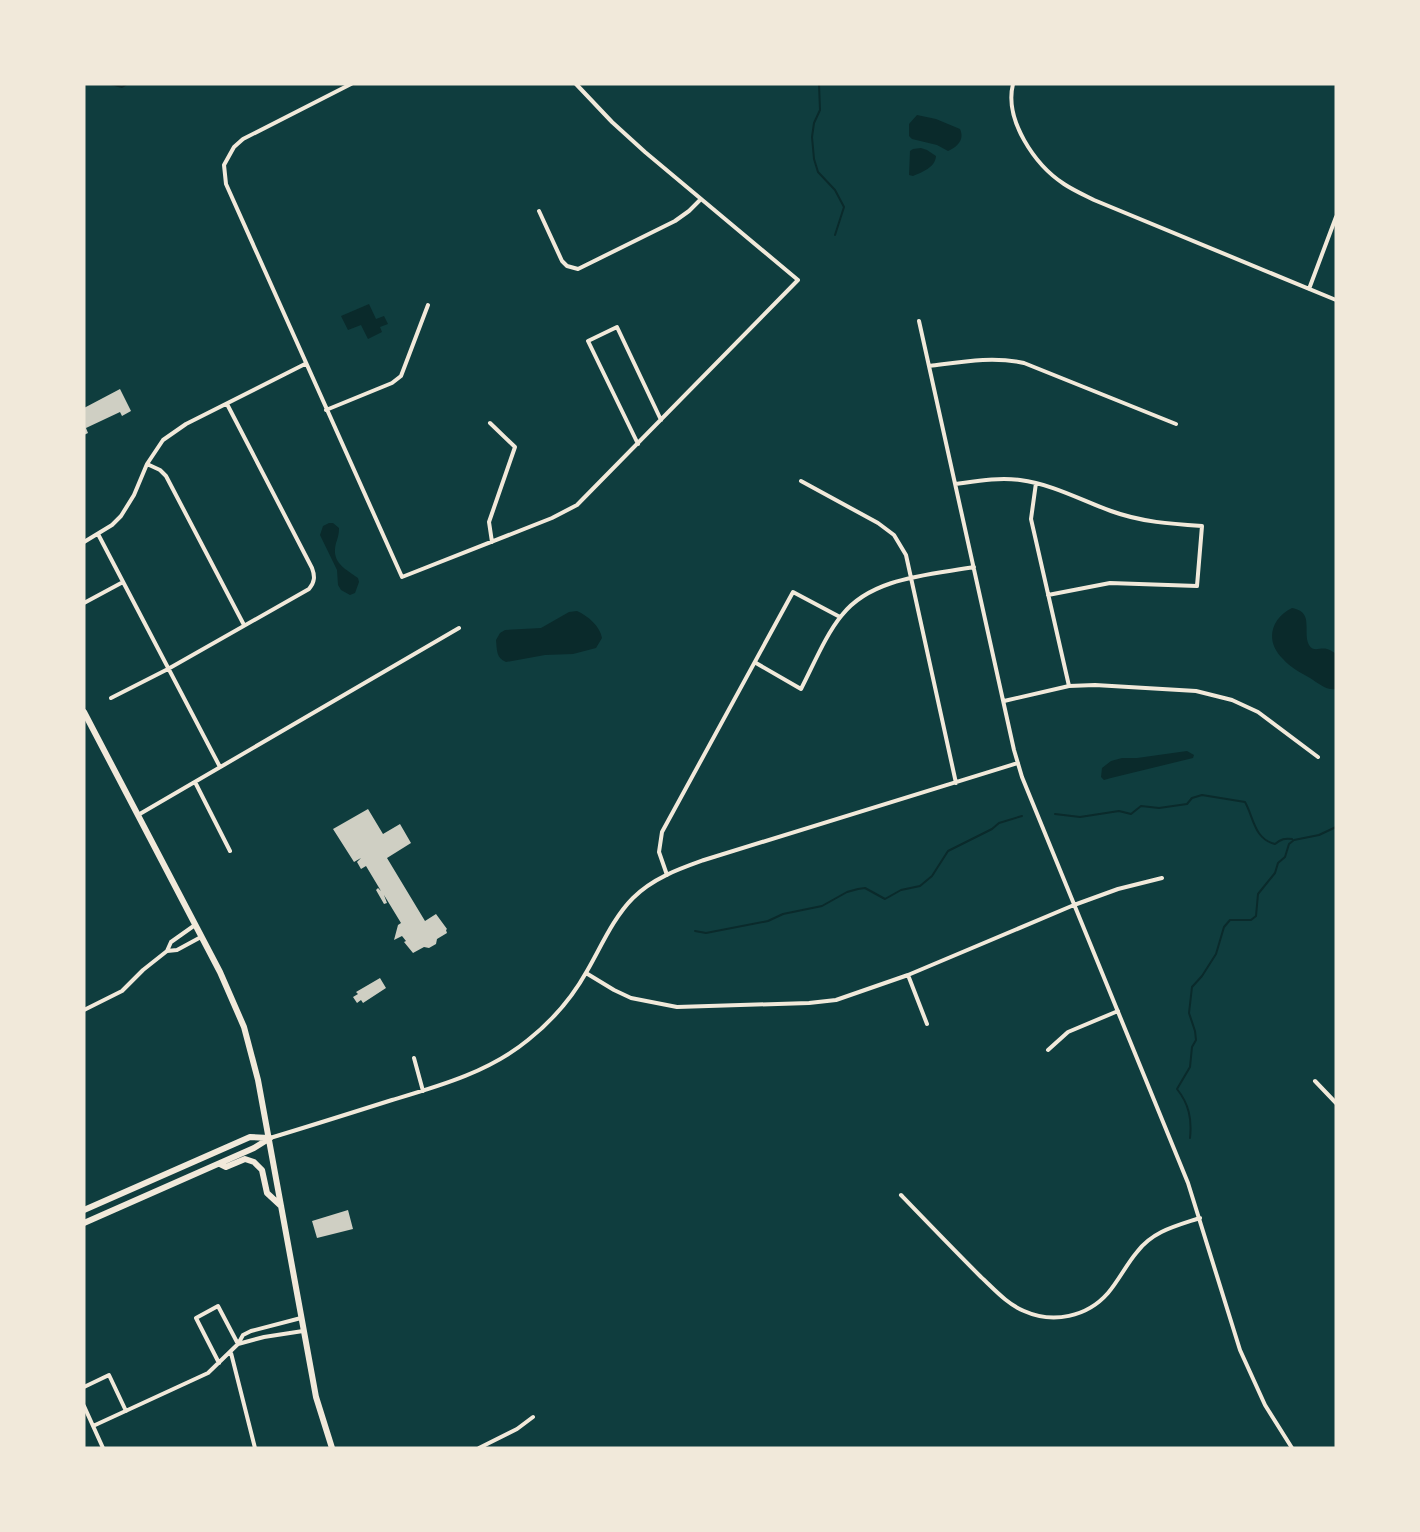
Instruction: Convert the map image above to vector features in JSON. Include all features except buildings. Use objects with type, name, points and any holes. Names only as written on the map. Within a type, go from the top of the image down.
[{"type":"main road","points":[[84,712],[230,993],[244,1027],[256,1070],[270,1138],[318,1406],[332,1448]]},
{"type":"main road","points":[[84,1210],[250,1137],[270,1138]]},
{"type":"main road","points":[[84,1223],[220,1164],[270,1138]]},
{"type":"main road","points":[[220,1164],[226,1167],[246,1159],[254,1162],[262,1170],[267,1193],[281,1207]]},
{"type":"street","points":[[351,84],[243,139],[234,147],[224,165],[226,184],[402,577],[552,518],[577,505],[798,280],[700,200],[612,122],[576,84]]},
{"type":"street","points":[[1013,84],[1011,107],[1025,140],[1044,166],[1063,184],[1094,200],[1336,300]]},
{"type":"street","points":[[539,211],[562,261],[567,266],[578,269],[675,221],[700,200]]},
{"type":"street","points":[[1309,289],[1336,217]]},
{"type":"street","points":[[326,410],[392,383],[401,376],[428,305]]},
{"type":"street","points":[[919,321],[1018,763],[1188,1183],[1240,1350],[1265,1405],[1292,1448]]},
{"type":"street","points":[[638,444],[588,341],[616,327],[661,420]]},
{"type":"street","points":[[930,366],[980,359],[1024,363],[1176,424]]},
{"type":"street","points":[[84,542],[112,525],[127,508],[147,464],[163,440],[174,431],[305,364]]},
{"type":"street","points":[[111,698],[168,669],[309,589],[313,584],[314,574],[227,404]]},
{"type":"street","points":[[490,423],[515,447],[489,522],[492,542]]},
{"type":"street","points":[[147,464],[160,470],[166,476],[244,626]]},
{"type":"street","points":[[956,484],[994,479],[1017,479],[1036,483],[1133,518],[1161,523],[1202,525],[1197,586],[1110,583],[1048,595]]},
{"type":"street","points":[[801,481],[878,522],[894,535],[906,555],[957,783]]},
{"type":"street","points":[[1036,483],[1031,519],[1069,686]]},
{"type":"street","points":[[98,534],[220,767]]},
{"type":"street","points":[[756,663],[801,688],[840,617],[860,596],[882,586],[974,567]]},
{"type":"street","points":[[84,603],[123,582]]},
{"type":"street","points":[[666,875],[659,852],[662,832],[794,592],[840,617]]},
{"type":"street","points":[[138,815],[459,628]]},
{"type":"street","points":[[1004,701],[1069,686],[1095,684],[1196,691],[1232,700],[1258,712],[1318,757]]},
{"type":"street","points":[[270,1138],[423,1091],[478,1071],[516,1049],[540,1030],[563,1006],[586,973],[611,927],[626,906],[642,890],[666,875],[704,860],[1018,763]]},
{"type":"street","points":[[195,782],[230,851]]},
{"type":"street","points":[[586,973],[631,998],[677,1007],[809,1003],[836,1000],[908,975],[1074,905],[1119,889],[1162,878]]},
{"type":"street","points":[[84,1010],[116,995],[167,951],[171,942],[195,925]]},
{"type":"street","points":[[167,951],[177,951],[201,937]]},
{"type":"street","points":[[908,975],[927,1024]]},
{"type":"street","points":[[1048,1050],[1068,1032],[1118,1011]]},
{"type":"street","points":[[414,1058],[423,1091]]},
{"type":"street","points":[[1315,1081],[1336,1103]]},
{"type":"street","points":[[902,1195],[1002,1297],[1023,1311],[1052,1317],[1071,1316],[1089,1309],[1108,1293],[1137,1251],[1146,1243],[1170,1228],[1200,1218]]},
{"type":"street","points":[[219,1364],[196,1318],[218,1306],[238,1344]]},
{"type":"street","points":[[93,1426],[202,1376],[231,1352],[243,1335],[301,1318]]},
{"type":"street","points":[[238,1344],[303,1330]]},
{"type":"street","points":[[231,1352],[255,1448]]},
{"type":"street","points":[[84,1387],[109,1375],[126,1411]]},
{"type":"street","points":[[84,1406],[104,1448]]},
{"type":"street","points":[[479,1448],[517,1429],[533,1417]]},
{"type":"water","points":[[917,115],[936,119],[960,129],[962,137],[959,143],[948,151],[937,145],[912,139],[909,136],[909,124]]},
{"type":"water","points":[[921,148],[936,156],[935,160],[931,167],[913,176],[909,175],[910,151]]},
{"type":"water","points":[[369,304],[376,319],[384,316],[388,324],[380,327],[382,332],[368,339],[361,325],[348,330],[341,316]]},
{"type":"water","points":[[329,523],[339,528],[335,550],[337,560],[358,578],[355,593],[350,595],[341,590],[338,585],[337,570],[320,535],[323,526]]},
{"type":"water","points":[[1292,608],[1299,610],[1306,618],[1309,645],[1315,649],[1328,649],[1336,654],[1336,689],[1326,688],[1299,672],[1277,652],[1272,631],[1279,618]]},
{"type":"water","points":[[577,611],[599,629],[602,638],[596,648],[573,654],[545,655],[506,662],[499,656],[496,640],[505,630],[541,628],[569,612]]},
{"type":"water","points":[[1187,751],[1194,755],[1193,758],[1104,780],[1101,777],[1102,768],[1111,761]]},
{"type":"waterway","points":[[111,84],[122,87],[127,84]]},
{"type":"waterway","points":[[819,84],[820,110],[814,123],[812,137],[814,159],[818,172],[835,190],[844,207],[835,235]]},
{"type":"waterway","points":[[1055,814],[1080,817],[1119,811],[1131,814],[1141,806],[1159,808],[1187,804],[1192,798],[1202,795],[1245,802],[1263,838],[1275,844],[1283,839],[1292,839]]},
{"type":"waterway","points":[[695,931],[706,933],[768,921],[783,914],[822,906],[847,892],[858,889],[865,888],[885,899],[901,890],[920,886],[932,876],[948,851],[992,829],[999,823],[1022,816]]},
{"type":"waterway","points":[[1190,1138],[1189,1112],[1177,1089],[1190,1067],[1192,1047],[1196,1040],[1189,1013],[1192,987],[1216,954],[1224,927],[1230,920],[1251,920],[1256,916],[1258,894],[1275,873],[1278,863],[1285,857],[1289,844],[1294,840],[1319,835],[1336,827]]}]
